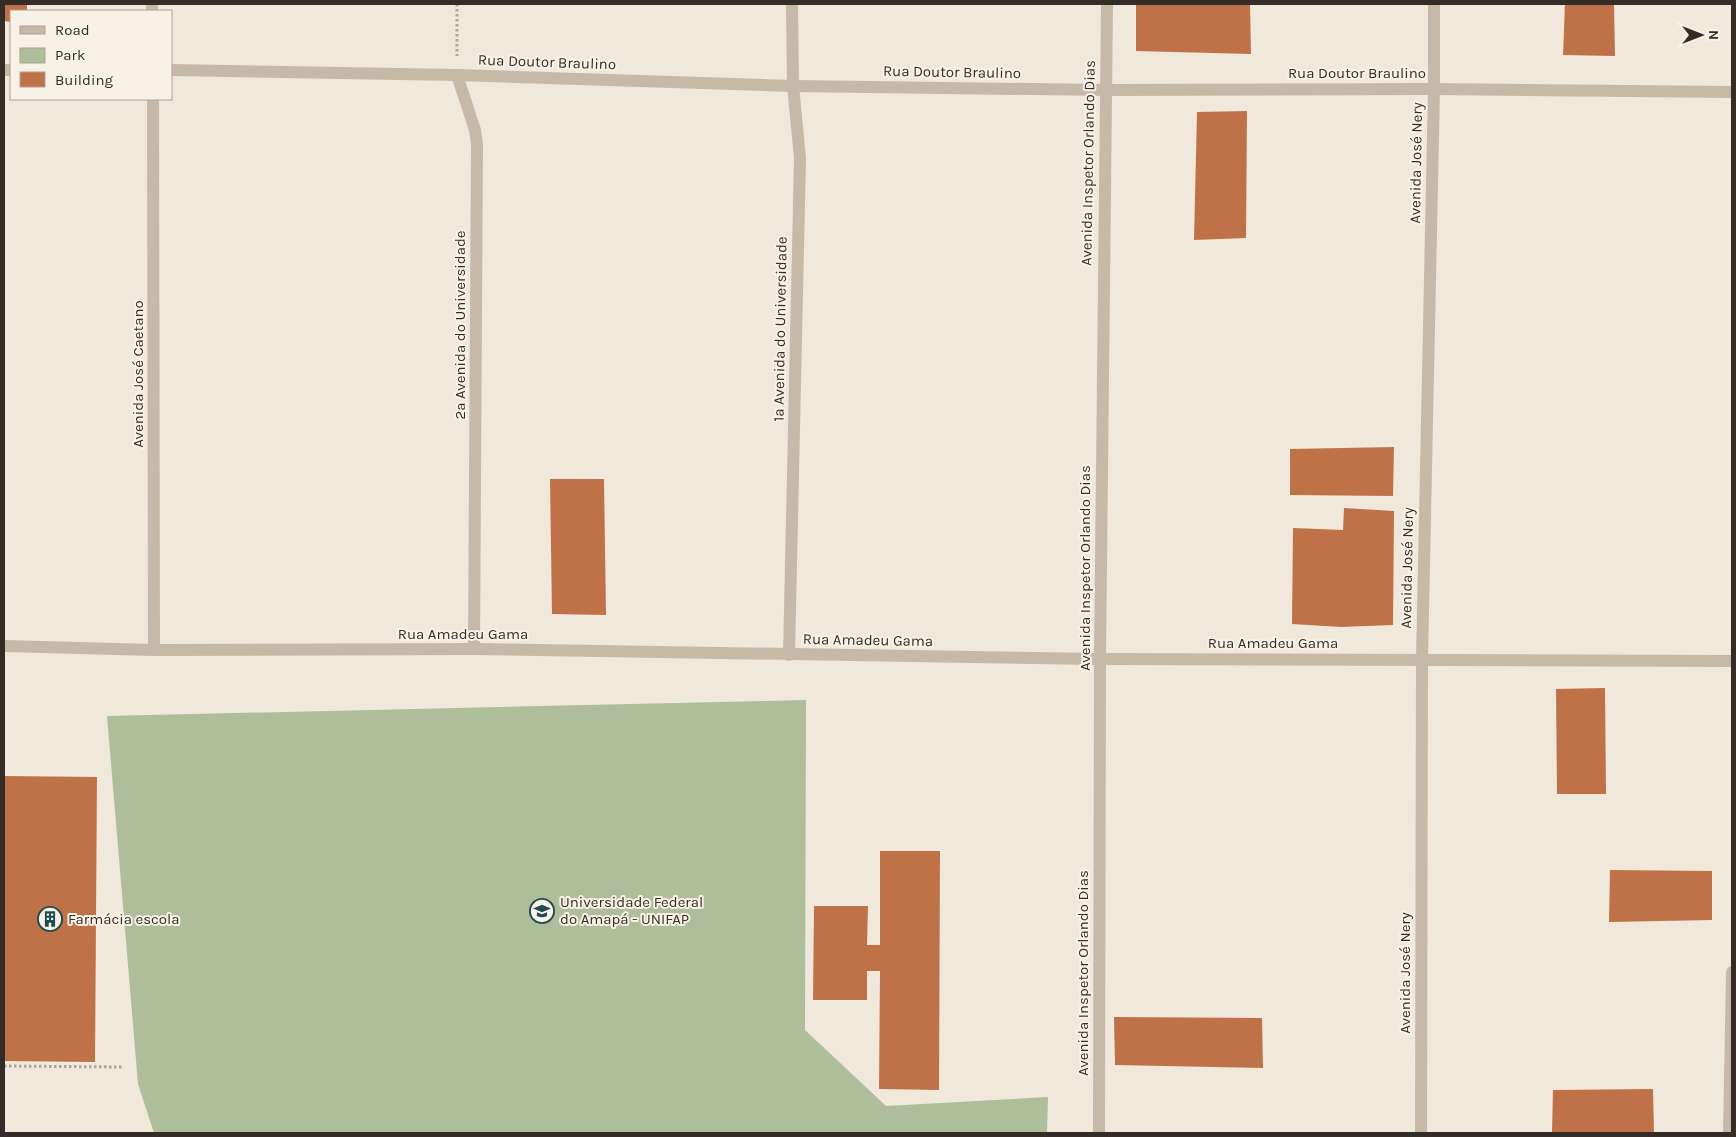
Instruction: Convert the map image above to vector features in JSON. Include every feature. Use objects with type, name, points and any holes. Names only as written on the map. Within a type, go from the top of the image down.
[{"type":"street","name":"1ª Avenida do Universidade","points":[[789,655],[800,158],[793,86],[792,4]]},
{"type":"street","name":"Avenida Inspetor Orlando Dias","points":[[1099,1133],[1100,659],[1107,4]]},
{"type":"street","name":"Avenida José Nery","points":[[1421,1133],[1422,660],[1434,89],[1434,4]]},
{"type":"street","name":"Rua Doutor Braulino","points":[[172,70],[458,75],[793,86],[1105,90],[1434,89],[1732,92]]},
{"type":"street","name":"2a Avenida do Universidade","points":[[458,75],[475,130],[477,145],[474,649]]},
{"type":"street","name":"Avenida José Caetano","points":[[153,100],[154,650]]},
{"type":"street","name":"Rua Amadeu Gama","points":[[4,646],[154,650],[474,649],[1100,659],[1732,661]]},
{"type":"street","points":[[1729,1133],[1732,972]]},
{"type":"path","points":[[458,4],[458,75]]},
{"type":"path","points":[[4,1066],[122,1068]]},
{"type":"green space","name":"Universidade Federal do Amapá - UNIFAP","points":[[806,700],[805,1030],[886,1106],[1048,1097],[1047,1133],[154,1133],[138,1084],[107,716]]},
{"type":"building","points":[[4,4],[27,4],[27,10],[10,10],[10,22],[4,21]]},
{"type":"building","points":[[1136,4],[1250,4],[1251,54],[1136,51]]},
{"type":"building","points":[[1565,4],[1614,4],[1615,56],[1563,55]]},
{"type":"building","points":[[1247,111],[1246,238],[1194,240],[1197,112]]},
{"type":"building","points":[[1394,447],[1393,496],[1290,495],[1290,449]]},
{"type":"building","points":[[550,479],[604,479],[606,615],[552,614]]},
{"type":"building","points":[[1344,508],[1394,511],[1393,625],[1341,627],[1292,624],[1293,528],[1343,530]]},
{"type":"building","points":[[1605,688],[1606,794],[1557,794],[1556,689]]},
{"type":"building","name":"Farmácia escola","points":[[4,776],[97,777],[95,1062],[4,1061]]},
{"type":"building","points":[[880,851],[940,851],[939,1090],[879,1089],[880,971],[867,971],[867,1000],[813,1000],[814,906],[868,906],[867,945],[880,945]]},
{"type":"building","points":[[1610,870],[1712,871],[1712,920],[1609,922]]},
{"type":"building","points":[[1114,1017],[1262,1018],[1263,1068],[1115,1065]]},
{"type":"building","points":[[1653,1089],[1654,1133],[1552,1133],[1553,1090]]},
{"type":"place","name":"Universidade Federal do Amapá - UNIFAP","points":[[542,911]]},
{"type":"place","name":"Farmácia escola","points":[[50,919]]}]
